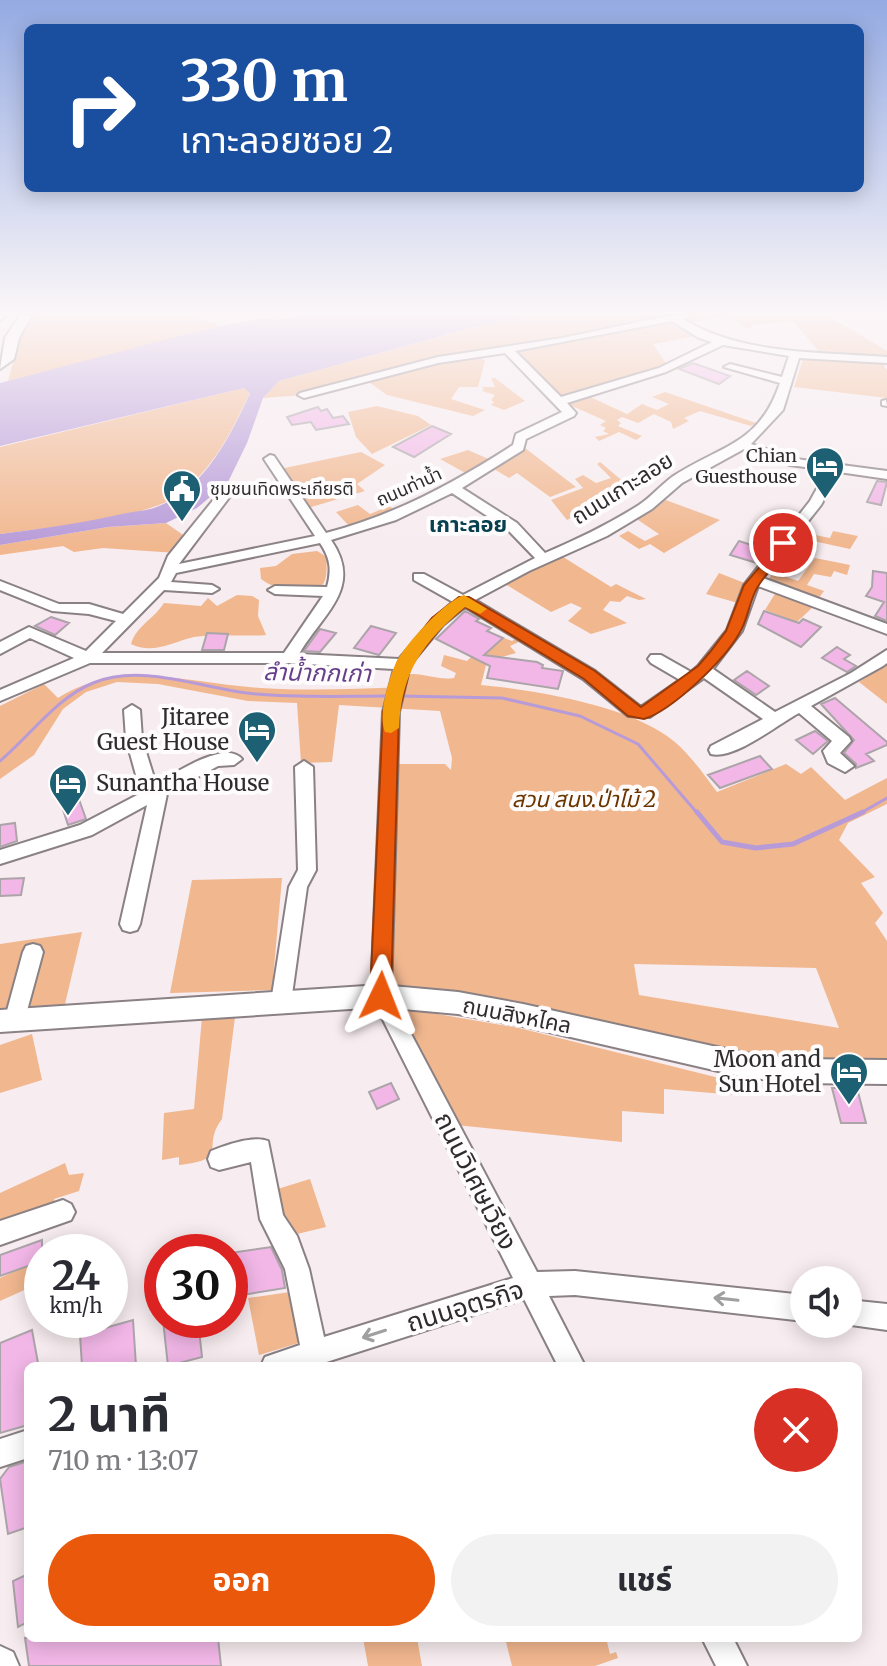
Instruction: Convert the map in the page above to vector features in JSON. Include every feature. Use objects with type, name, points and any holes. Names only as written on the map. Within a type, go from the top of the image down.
[{"type":"main road","name":"ถนนสิงหไคล","points":[[8,1020],[381,996],[458,1003],[510,1012],[744,1065],[796,1071],[887,1072]]},
{"type":"street","points":[[304,395],[313,393]]},
{"type":"street","points":[[548,393],[557,402],[587,393]]},
{"type":"street","name":"ถนนเกาะลอย","points":[[381,996],[391,712],[403,664],[438,622],[463,600],[602,533],[647,506],[677,480],[743,445],[777,410],[782,393]]},
{"type":"street","name":"ถนนท่าน้ำ","points":[[171,570],[324,538],[393,516],[453,488],[519,447],[520,437],[570,413],[557,402]]},
{"type":"street","points":[[743,445],[834,470],[887,475]]},
{"type":"street","points":[[270,459],[336,557],[340,573],[334,592],[299,639],[289,658]]},
{"type":"street","points":[[419,577],[565,659],[639,714],[698,674],[734,631],[751,585],[816,502],[834,470]]},
{"type":"street","points":[[453,488],[512,526],[544,560]]},
{"type":"street","points":[[0,696],[88,658],[160,585],[171,570],[173,559],[228,491]]},
{"type":"street","points":[[757,581],[887,629]]},
{"type":"street","points":[[0,585],[57,608],[89,609],[126,619]]},
{"type":"street","points":[[160,585],[212,589]]},
{"type":"street","points":[[275,590],[334,592]]},
{"type":"street","points":[[0,649],[29,632],[88,658],[289,658],[403,664]]},
{"type":"street","points":[[717,750],[745,741],[774,719],[824,695],[887,655]]},
{"type":"street","points":[[656,659],[698,674],[774,719]]},
{"type":"street","points":[[800,705],[843,741],[831,751],[834,759],[845,766]]},
{"type":"street","points":[[130,924],[154,793],[134,739],[132,710]]},
{"type":"street","points":[[0,857],[86,830],[215,760],[234,759]]},
{"type":"street","points":[[281,1002],[298,887],[307,870],[304,767]]},
{"type":"street","points":[[8,1020],[33,952]]},
{"type":"street","name":"ถนนวิเศษเวียง","points":[[381,996],[570,1362]]},
{"type":"street","points":[[219,1159],[260,1149],[272,1219],[288,1245],[297,1269],[315,1353]]},
{"type":"street","points":[[0,1233],[63,1212]]},
{"type":"street","name":"ถนนอุตรกิจ","points":[[287,1362],[529,1285],[575,1283],[790,1306]]},
{"type":"street","points":[[862,1314],[887,1317]]},
{"type":"street","points":[[0,1453],[24,1445]]},
{"type":"street","points":[[719,1642],[732,1666]]},
{"type":"green space","points":[[224,393],[250,393],[221,447],[192,484],[165,503],[120,516],[0,534],[0,447]]},
{"type":"green space","points":[[268,393],[313,393],[304,395],[263,398]]},
{"type":"green space","points":[[384,393],[455,393],[451,399],[485,410],[473,416]]},
{"type":"green space","points":[[488,393],[514,393],[525,401],[504,410],[491,405],[495,395]]},
{"type":"green space","points":[[553,393],[592,393],[586,395],[627,414],[642,404],[657,410],[669,404],[652,397],[667,393],[756,423],[751,426],[700,411],[684,418],[689,421],[673,429],[671,422],[654,414],[638,423],[622,417],[617,420],[621,423],[618,426],[642,436],[636,440],[619,432],[599,441],[595,437],[609,434],[600,425],[606,421],[563,402]]},
{"type":"green space","points":[[843,393],[887,393],[887,398]]},
{"type":"green space","points":[[377,406],[418,416],[431,425],[372,454],[356,437],[348,412]]},
{"type":"green space","points":[[525,448],[576,487],[550,497],[517,473],[509,478],[494,469]]},
{"type":"green space","points":[[468,450],[493,461],[469,475],[440,459]]},
{"type":"green space","points":[[361,452],[385,465],[357,484],[365,491],[308,508],[280,469]]},
{"type":"green space","points":[[600,462],[637,488],[629,494],[622,491],[567,520],[551,500],[583,488],[575,479],[583,475],[596,483],[611,478],[597,464]]},
{"type":"green space","points":[[663,499],[720,520],[664,553],[650,544],[639,549],[619,536],[628,531],[645,541],[659,534],[635,518]]},
{"type":"green space","points":[[358,505],[370,514],[389,506],[397,511],[350,527],[336,512]]},
{"type":"green space","points":[[166,523],[189,539],[177,553],[103,548],[74,552],[63,546],[0,555],[0,545],[108,527]]},
{"type":"green space","points":[[833,531],[858,536],[850,549],[795,537],[800,532],[830,538]]},
{"type":"green space","points":[[317,551],[327,557],[326,578],[317,589],[292,592],[261,579],[260,568],[276,566],[292,554]]},
{"type":"green space","points":[[560,555],[611,587],[616,584],[646,599],[627,596],[620,602],[610,601],[603,610],[627,623],[591,634],[568,621],[582,608],[571,603],[551,612],[502,582]]},
{"type":"green space","points":[[815,558],[850,565],[847,575],[834,571],[831,577],[814,574],[807,585],[824,591],[818,599],[767,582],[773,572],[798,581]]},
{"type":"green space","points":[[719,573],[747,584],[738,603],[706,594]]},
{"type":"green space","points":[[776,592],[814,606],[797,622],[765,610]]},
{"type":"green space","points":[[237,595],[259,600],[258,616],[266,635],[194,637],[155,648],[131,644],[137,632],[164,603],[201,606],[208,598],[217,606]]},
{"type":"green space","name":"สวน สนง.ป่าไม้ 2","points":[[521,636],[523,640],[510,646],[516,653],[487,661],[481,685],[577,701],[649,725],[681,748],[717,792],[786,764],[801,774],[811,767],[845,800],[887,778],[887,804],[848,823],[839,840],[875,877],[861,883],[883,913],[875,923],[887,941],[887,1063],[841,1063],[648,1043],[381,996],[395,764],[445,764],[451,770],[452,758],[440,711],[339,705],[332,762],[301,763],[297,703],[248,701],[158,684],[117,682],[86,692],[63,709],[34,755],[0,779],[0,706],[44,684],[58,698],[82,686],[131,676],[279,689],[403,687],[404,675],[454,678],[456,673],[441,666],[444,655],[467,661],[471,657],[478,660],[504,638],[512,641]],"holes":[[[634,964],[816,968],[839,1028],[639,995]]]},
{"type":"green space","points":[[887,664],[887,704],[859,682]]},
{"type":"green space","points":[[282,878],[272,990],[170,993],[192,880]]},
{"type":"green space","points":[[82,932],[65,1004],[0,1012],[0,944]]},
{"type":"green space","points":[[385,1005],[519,1028],[727,1080],[736,1095],[664,1089],[664,1114],[622,1111],[622,1142],[446,1124]]},
{"type":"green space","points":[[202,1017],[235,1017],[222,1119],[213,1138],[210,1155],[179,1165],[179,1157],[162,1160],[164,1113],[194,1109]]},
{"type":"green space","points":[[32,1034],[42,1080],[0,1093],[0,1045]]},
{"type":"green space","points":[[65,1163],[69,1175],[84,1173],[79,1191],[54,1199],[60,1219],[0,1241],[0,1193]]},
{"type":"green space","points":[[310,1179],[326,1227],[289,1236],[271,1191]]},
{"type":"green space","points":[[24,1267],[24,1290],[0,1301],[0,1278]]},
{"type":"green space","points":[[290,1292],[302,1342],[259,1355],[248,1298]]},
{"type":"green space","points":[[364,1642],[418,1642],[422,1666],[368,1666]]},
{"type":"green space","points":[[506,1642],[607,1642],[610,1654],[616,1652],[618,1658],[595,1666],[512,1666]]},
{"type":"shaded area","points":[[0,393],[224,393],[0,446]]},
{"type":"shaded area","points":[[250,393],[268,393],[263,398],[247,443],[228,482],[197,508],[166,523],[108,527],[0,545],[0,534],[146,510],[175,498],[190,487],[215,458]]},
{"type":"building","points":[[318,407],[321,411],[327,409],[333,418],[343,416],[349,424],[316,430],[311,422],[292,425],[287,417]]},
{"type":"building","points":[[432,426],[451,434],[414,457],[393,447]]},
{"type":"building","points":[[877,481],[887,482],[881,505],[867,502]]},
{"type":"building","points":[[739,541],[767,550],[757,563],[730,555]]},
{"type":"building","points":[[873,571],[887,573],[887,621],[875,616],[884,602],[866,596],[872,587]]},
{"type":"building","points":[[465,611],[491,628],[487,631],[503,638],[484,655],[537,662],[543,665],[542,668],[563,671],[558,689],[487,678],[490,666],[436,639]]},
{"type":"building","points":[[764,611],[799,623],[803,619],[821,627],[801,647],[758,624]]},
{"type":"building","points":[[51,617],[69,623],[55,635],[35,626]]},
{"type":"building","points":[[371,626],[396,633],[379,655],[354,648]]},
{"type":"building","points":[[320,629],[336,633],[320,652],[304,651]]},
{"type":"building","points":[[207,633],[228,634],[224,650],[202,650]]},
{"type":"building","points":[[837,647],[850,655],[844,659],[856,666],[847,672],[822,658]]},
{"type":"building","points":[[747,671],[769,686],[756,695],[734,680]]},
{"type":"building","points":[[835,698],[887,742],[887,745],[866,754],[874,761],[856,768],[856,764],[844,753],[854,740],[821,704]]},
{"type":"building","points":[[815,731],[828,741],[813,754],[796,740]]},
{"type":"building","points":[[760,756],[772,769],[720,788],[708,775]]},
{"type":"building","points":[[71,777],[86,819],[68,825],[54,782]]},
{"type":"building","points":[[15,823],[17,841],[0,847],[0,825]]},
{"type":"building","points":[[24,878],[21,895],[0,896],[0,879]]},
{"type":"building","points":[[391,1083],[399,1099],[377,1109],[369,1092]]},
{"type":"building","name":"Moon and Sun Hotel","points":[[832,1088],[857,1088],[866,1123],[841,1123]]},
{"type":"building","points":[[24,1246],[24,1267],[0,1276],[0,1255]]},
{"type":"building","points":[[271,1247],[282,1270],[285,1288],[248,1294],[248,1250]]},
{"type":"building","points":[[133,1320],[136,1362],[82,1362],[80,1338],[128,1338],[128,1321]]},
{"type":"building","points":[[24,1333],[24,1338],[33,1338],[38,1362],[24,1362],[24,1426],[0,1433],[0,1343]]},
{"type":"building","points":[[165,1338],[200,1338],[202,1357],[168,1362]]},
{"type":"building","points":[[24,1462],[24,1528],[8,1534],[0,1479],[9,1467]]},
{"type":"building","points":[[24,1576],[24,1624],[18,1627],[13,1581]]},
{"type":"building","points":[[26,1642],[218,1642],[221,1666],[29,1666]]},
{"type":"waterway","name":"ลำน้ำกกเก่า","points":[[0,761],[67,698],[93,683],[112,677],[153,676],[236,692],[273,695],[390,696]]},
{"type":"waterway","name":"ลำน้ำกกเก่า","points":[[399,696],[502,698],[580,716],[638,744],[698,814]]},
{"type":"waterway","name":"ลำน้ำกกเก่า","points":[[860,813],[887,798]]},
{"type":"waterway","name":"ลำน้ำกกเก่า","points":[[697,812],[722,842],[756,848],[793,844],[860,813]]},
{"type":"slow traffic","points":[[391,728],[391,712],[403,664],[438,622],[464,600],[480,609]]},
{"type":"place","name":"Chian Guesthouse","points":[[825,500]]},
{"type":"place","name":"ชุมชนเทิดพระเกียรติ","points":[[182,523]]},
{"type":"place","name":"Jitaree Guest House","points":[[257,764]]},
{"type":"place","name":"Sunantha House","points":[[68,817]]},
{"type":"place","name":"Moon and Sun Hotel","points":[[849,1106]]},
{"type":"district","name":"เกาะลอย","points":[[468,524]]},
{"type":"route","points":[[381,996],[391,712],[403,664],[438,622],[464,600],[547,647],[589,675],[634,712],[644,713],[704,670],[734,631],[751,585],[774,559],[783,543]]}]
